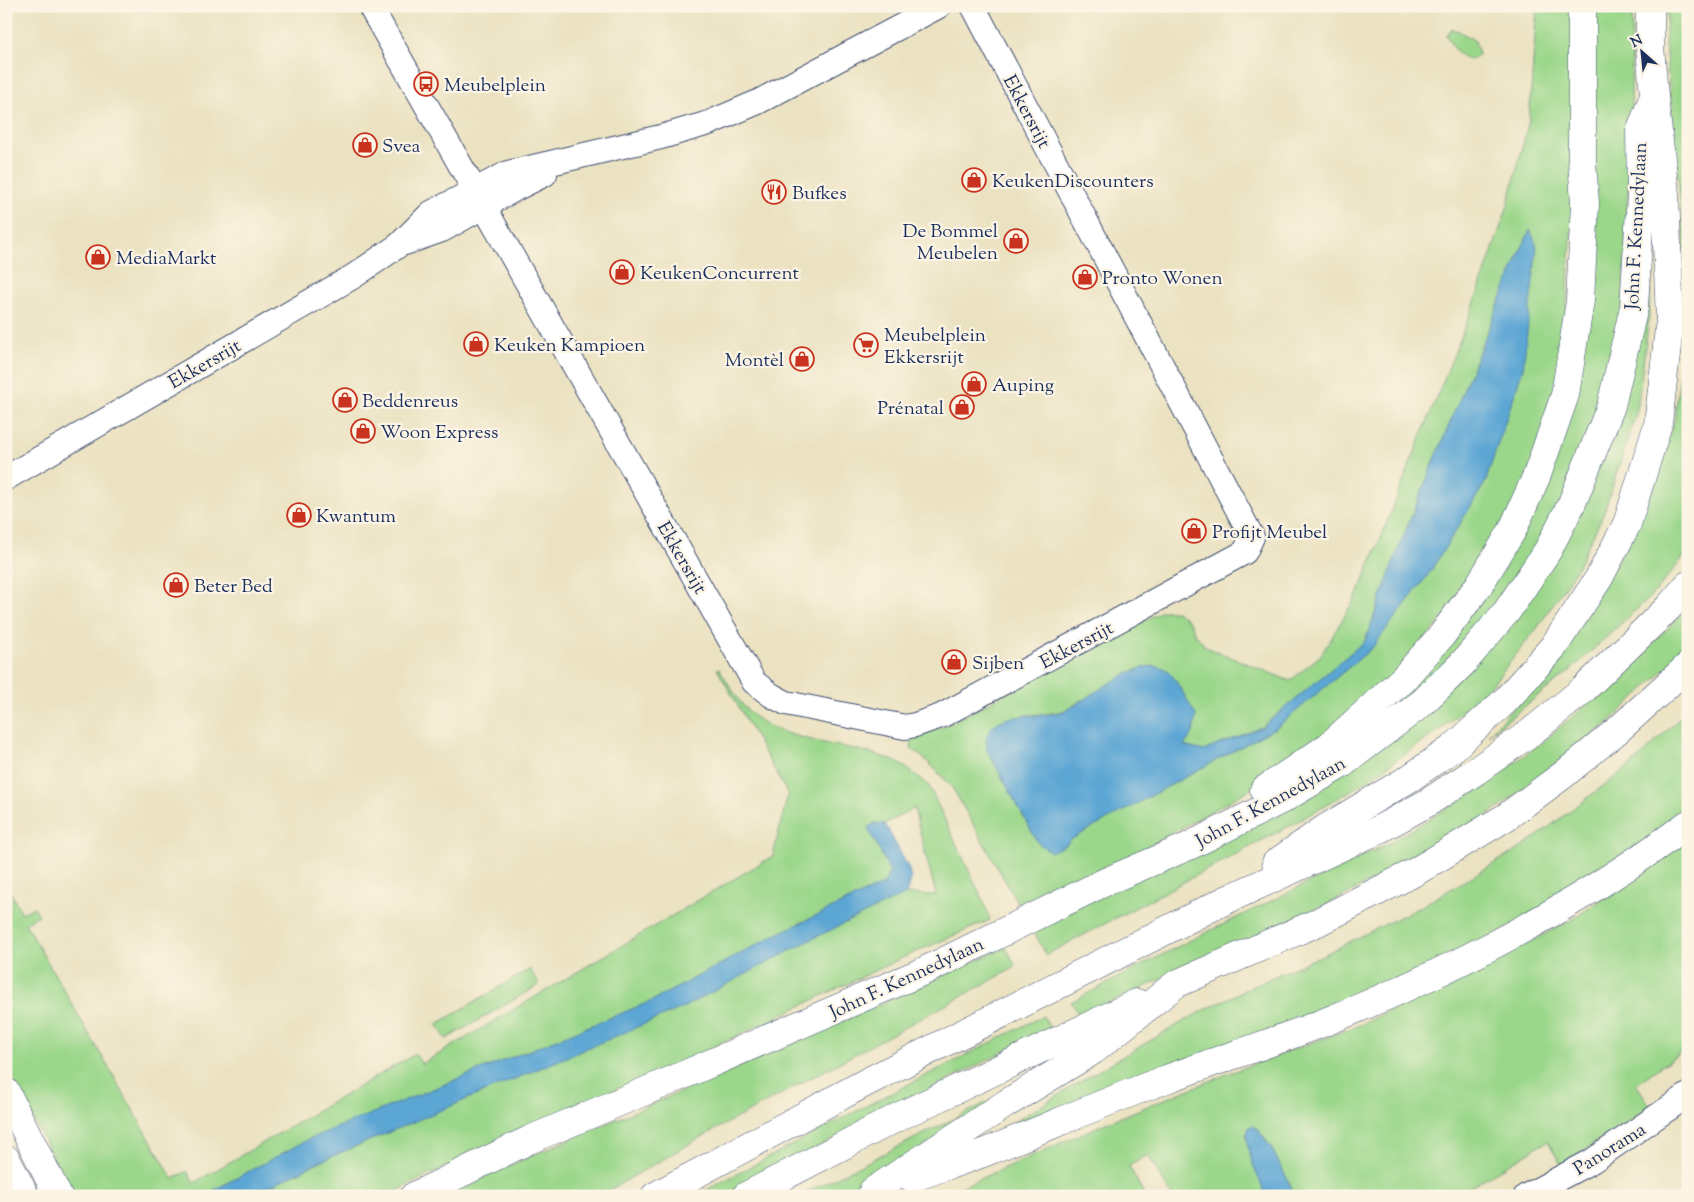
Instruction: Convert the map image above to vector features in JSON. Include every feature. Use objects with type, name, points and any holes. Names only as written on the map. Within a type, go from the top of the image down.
[{"type":"main road","points":[[1105,882],[1276,783],[1329,746],[1403,679],[1442,635],[1479,585],[1512,531],[1537,475],[1565,395],[1580,301],[1585,202],[1582,160],[1582,6]]},
{"type":"main road","name":"John F. Kennedylaan","points":[[414,1196],[529,1140],[760,1043],[924,970],[1105,882],[1197,842],[1283,798],[1342,764],[1422,703],[1463,663],[1507,611],[1548,550],[1572,503],[1611,406],[1634,307],[1641,194],[1640,132],[1654,96],[1650,46],[1650,6]]},
{"type":"main road","points":[[1224,901],[1326,828],[1410,778],[1453,748],[1474,730],[1506,700],[1554,646],[1599,578],[1627,524],[1658,424],[1670,320],[1665,194],[1654,96]]},
{"type":"main road","points":[[655,1196],[865,1083],[1224,901],[1378,830],[1427,803],[1531,732],[1583,690],[1668,608],[1688,585]]},
{"type":"main road","points":[[746,1196],[907,1113],[1176,984],[1316,923],[1415,872],[1506,817],[1563,775],[1619,729],[1688,666]]},
{"type":"main road","points":[[870,1194],[991,1150],[1163,1080],[1330,1020],[1400,990],[1466,959],[1563,906],[1688,824]]},
{"type":"main road","points":[[870,1194],[1007,1103],[1094,1050],[1176,984]]},
{"type":"main road","points":[[6,1092],[58,1196]]},
{"type":"main road","points":[[6,1159],[25,1196]]},
{"type":"street","name":"Ekkersrijt","points":[[370,6],[754,682],[770,695],[786,703],[905,727],[941,716],[1178,589],[1245,552],[1252,537],[973,6]]},
{"type":"street","name":"Ekkersrijt","points":[[6,478],[354,276],[399,245],[442,230],[480,197],[578,157],[662,137],[709,123],[758,102],[939,6]]},
{"type":"street","name":"Panorama","points":[[1526,1196],[1592,1162],[1688,1095]]},
{"type":"green space","points":[[1537,6],[1576,6],[1577,156],[1561,387],[1531,473],[1473,580],[1398,674],[1270,778],[1123,861],[1020,907],[952,787],[927,761],[911,748],[913,734],[943,727],[1162,611],[1176,611],[1189,621],[1195,634],[1206,647],[1290,681],[1321,655],[1359,592],[1476,299],[1508,205],[1529,120]],"holes":[[[1530,231],[1523,368],[1485,483],[1430,572],[1372,648],[1277,727],[1070,840],[1066,845],[1038,843],[987,750],[995,724],[1026,715],[1063,711],[1137,669],[1184,746],[1203,751],[1262,727],[1365,641],[1401,542]]]},
{"type":"green space","points":[[1587,6],[1632,6],[1631,121],[1623,308],[1603,398],[1569,492],[1505,601],[1418,699],[1333,750],[1447,640],[1571,391]]},
{"type":"green space","points":[[1668,6],[1688,6],[1688,279],[1665,45]]},
{"type":"green space","points":[[1451,29],[1459,31],[1475,41],[1479,54],[1474,59],[1460,55],[1454,48],[1446,35]]},
{"type":"green space","points":[[1651,198],[1654,249],[1649,317],[1637,411],[1603,515],[1577,568],[1538,627],[1490,687],[1441,729],[1359,786],[1295,823],[1046,955],[1034,932],[1426,708],[1582,500]]},
{"type":"green space","points":[[1688,279],[1688,552],[1655,592],[1570,671],[1488,735],[1561,656],[1636,529],[1674,421],[1687,320]]},
{"type":"green space","points":[[1688,607],[1688,648],[1608,723],[1499,808],[1398,868],[1306,915],[1079,1016],[1071,1002],[1177,947],[1387,844],[1484,786],[1541,743],[1594,699]]},
{"type":"green space","points":[[719,668],[744,707],[769,726],[802,738],[858,750],[892,760],[907,768],[929,786],[984,903],[990,920],[904,957],[703,1052],[515,1133],[386,1196],[249,1196],[321,1161],[682,1008],[814,938],[906,894],[936,895],[914,808],[885,824],[875,823],[868,828],[890,871],[884,884],[775,935],[652,1001],[311,1138],[203,1196],[73,1196],[6,1067],[6,885],[22,913],[34,907],[39,915],[25,923],[173,1179],[187,1171],[194,1183],[415,1054],[422,1064],[773,856],[788,794],[717,669]]},
{"type":"green space","points":[[1688,710],[1688,810],[1560,898],[1459,955],[1008,1133],[1005,1128],[1106,1066],[1195,1015],[1420,907],[1524,846],[1636,761]]},
{"type":"green space","points":[[1688,839],[1688,1047],[1636,1084],[1651,1107],[1561,1165],[1548,1141],[1464,1191],[1466,1196],[1295,1196],[1271,1148],[1253,1126],[1246,1134],[1249,1151],[1266,1196],[1172,1196],[1148,1155],[1129,1166],[1145,1196],[941,1196],[1106,1123],[1227,1074],[1360,1025],[1467,975],[1575,918]]},
{"type":"green space","points":[[1006,947],[1016,967],[700,1138],[599,1196],[443,1196],[810,1036]]},
{"type":"green space","points":[[530,969],[539,985],[446,1039],[437,1024]]},
{"type":"green space","points":[[1043,1016],[1050,1028],[722,1196],[695,1196],[870,1104]]},
{"type":"green space","points":[[1002,1095],[849,1196],[799,1196]]},
{"type":"water","points":[[1530,230],[1537,246],[1523,368],[1485,483],[1430,572],[1372,648],[1277,727],[1070,840],[1066,845],[1051,852],[1038,843],[987,750],[987,735],[1000,721],[1021,716],[1055,714],[1064,711],[1132,672],[1146,667],[1159,667],[1169,672],[1196,715],[1193,733],[1184,746],[1203,751],[1262,727],[1365,641],[1401,542]]},
{"type":"water","points":[[875,823],[885,824],[909,869],[911,880],[906,894],[814,938],[682,1008],[321,1161],[249,1196],[203,1196],[311,1138],[652,1001],[775,935],[884,884],[890,871],[868,828]]},
{"type":"water","points":[[1253,1126],[1271,1148],[1295,1196],[1266,1196],[1252,1162],[1247,1143],[1249,1127]]},
{"type":"place","name":"Meubelplein","points":[[426,84]]},
{"type":"place","name":"Svea","points":[[365,145]]},
{"type":"place","name":"KeukenDiscounters","points":[[974,180]]},
{"type":"place","name":"Bufkes","points":[[774,192]]},
{"type":"place","name":"De Bommel Meubelen","points":[[1016,241]]},
{"type":"place","name":"MediaMarkt","points":[[98,257]]},
{"type":"place","name":"KeukenConcurrent","points":[[622,272]]},
{"type":"place","name":"Pronto Wonen","points":[[1085,277]]},
{"type":"place","name":"Keuken Kampioen","points":[[476,344]]},
{"type":"place","name":"Meubelplein Ekkersrijt","points":[[866,345]]},
{"type":"place","name":"Montèl","points":[[802,359]]},
{"type":"place","name":"Auping","points":[[974,384]]},
{"type":"place","name":"Beddenreus","points":[[345,400]]},
{"type":"place","name":"Prénatal","points":[[962,407]]},
{"type":"place","name":"Woon Express","points":[[363,431]]},
{"type":"place","name":"Kwantum","points":[[299,515]]},
{"type":"place","name":"Profijt Meubel","points":[[1194,531]]},
{"type":"place","name":"Beter Bed","points":[[176,585]]},
{"type":"place","name":"Sijben","points":[[954,662]]}]
